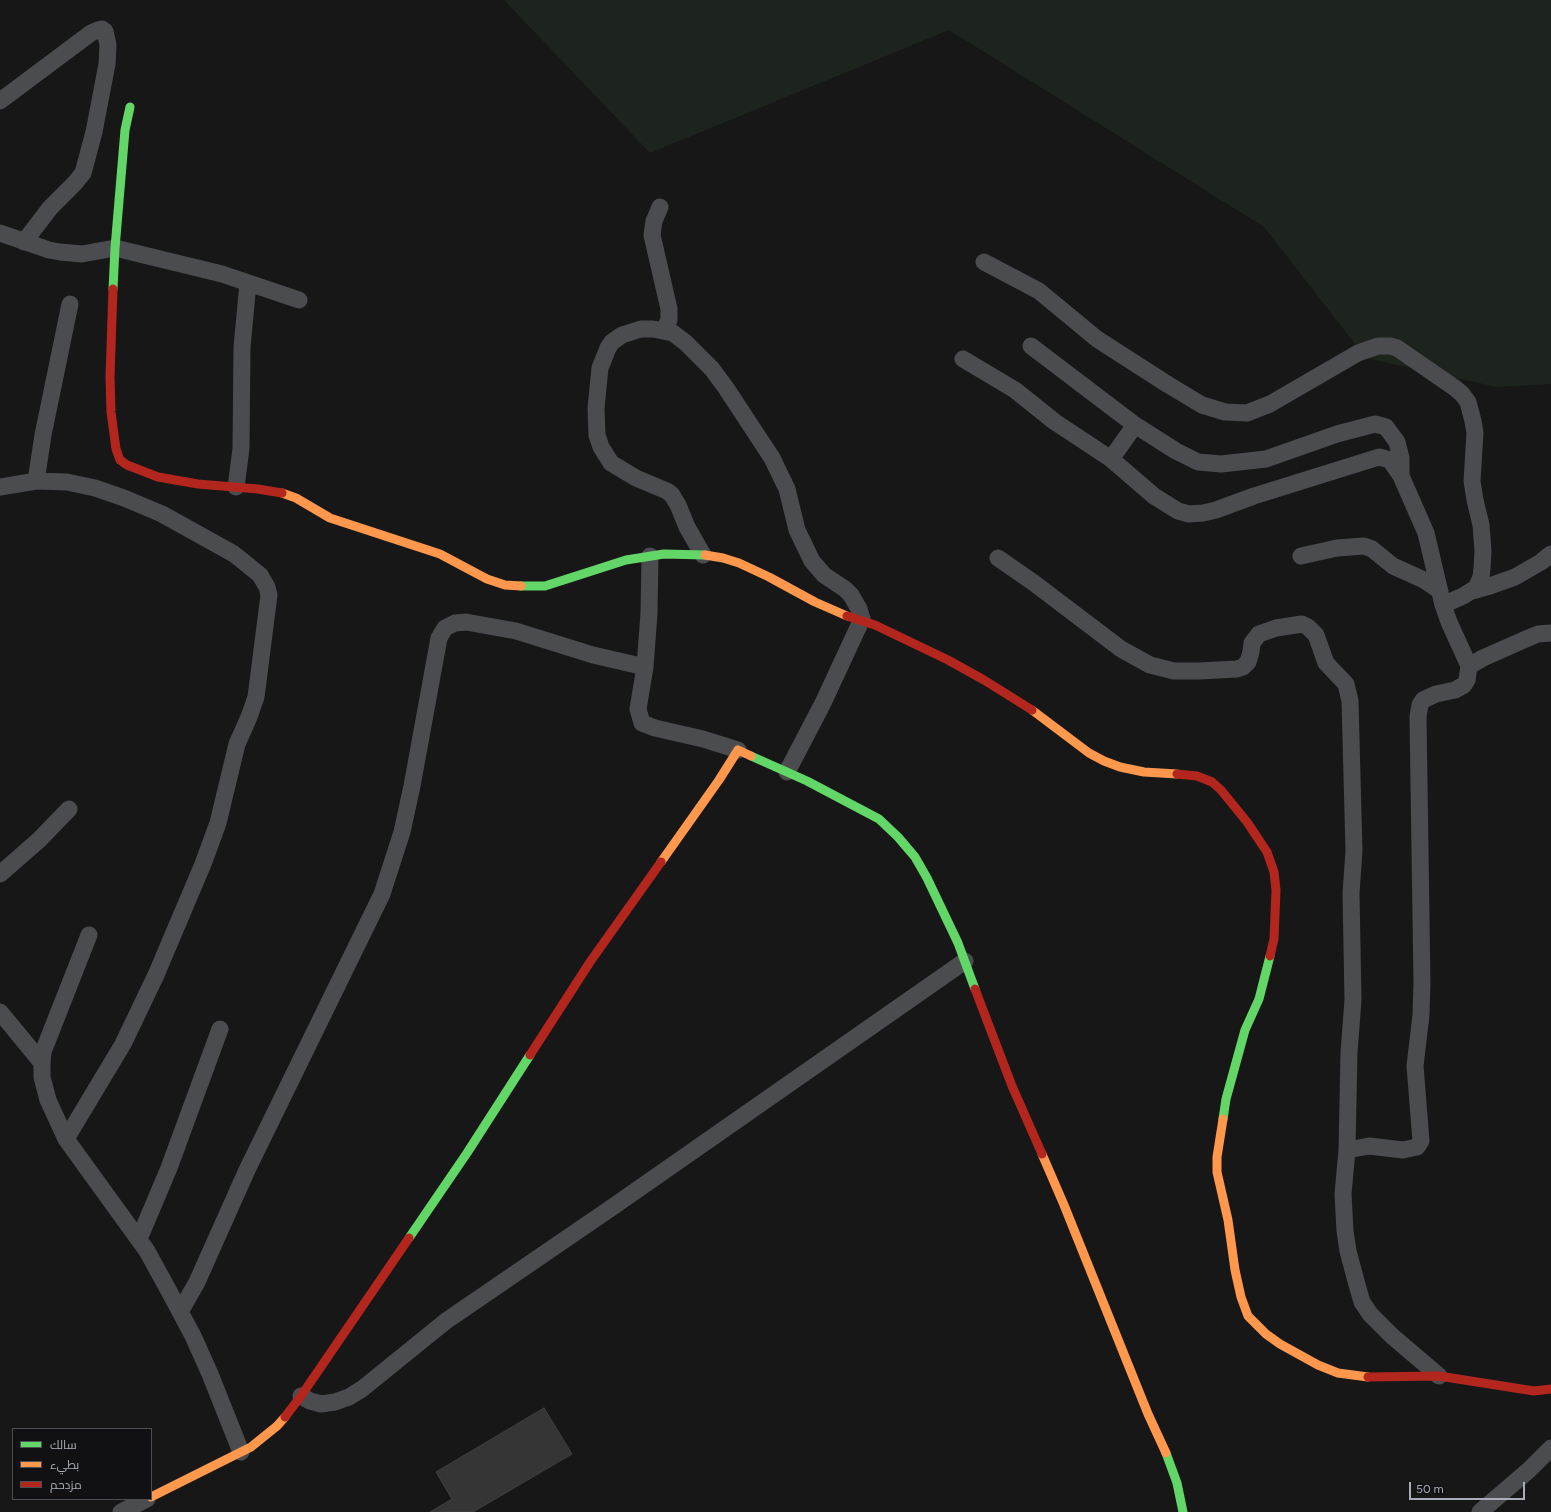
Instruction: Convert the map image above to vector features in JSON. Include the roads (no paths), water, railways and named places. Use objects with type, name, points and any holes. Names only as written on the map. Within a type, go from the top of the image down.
[{"type":"street","points":[[0,101],[91,34],[102,29],[105,31],[108,45],[107,64],[92,139],[83,173],[50,208],[24,242]]},
{"type":"street","points":[[130,107],[125,130],[116,248],[110,377],[111,412],[118,456],[127,465],[158,477],[198,484],[278,492],[296,498],[330,518],[440,554],[487,579],[505,585],[532,587],[545,586],[626,560],[664,554],[723,558],[746,566],[770,577],[815,602],[839,613],[862,619],[948,660],[1028,707],[1089,753],[1104,761],[1120,767],[1144,772],[1197,776],[1212,782],[1221,790],[1247,822],[1267,852],[1274,872],[1276,890],[1276,915],[1272,945],[1259,999],[1245,1030],[1226,1099],[1217,1157],[1221,1191],[1228,1220],[1235,1270],[1244,1307],[1255,1324],[1280,1344],[1318,1365],[1338,1373],[1358,1377],[1382,1378],[1439,1376],[1534,1391],[1551,1389]]},
{"type":"street","points":[[660,207],[654,221],[652,235],[670,309],[669,320],[663,331]]},
{"type":"street","points":[[0,233],[50,250],[72,254],[90,253],[116,248],[222,274],[299,300]]},
{"type":"street","points":[[984,262],[1039,291],[1097,339],[1167,384],[1202,405],[1225,412],[1247,413],[1270,404],[1358,353],[1374,347],[1384,345],[1390,346],[1406,353],[1462,394],[1468,402],[1471,410],[1475,433],[1472,481],[1474,500],[1481,525],[1483,551],[1481,577],[1479,584],[1472,591]]},
{"type":"street","points":[[236,487],[241,449],[242,347],[248,283]]},
{"type":"street","points":[[36,481],[43,435],[70,304]]},
{"type":"street","points":[[703,556],[687,527],[676,499],[667,491],[636,478],[611,463],[601,447],[597,435],[596,408],[600,368],[612,342],[622,335],[632,331],[653,329],[673,334],[686,343],[712,369],[772,458],[782,477],[787,489],[797,530],[812,561],[824,575],[845,589],[856,601],[862,619],[787,772]]},
{"type":"street","points":[[1031,346],[1135,425],[1176,451],[1193,459],[1221,464],[1266,459],[1350,430],[1368,425],[1380,424],[1391,432],[1397,442],[1401,458],[1401,476]]},
{"type":"street","points":[[963,359],[1015,390],[1055,422],[1111,459],[1135,481],[1164,503],[1178,511],[1189,514],[1216,510],[1279,488],[1379,457],[1390,460],[1401,476],[1426,534],[1441,598],[1454,636],[1469,666],[1467,680],[1464,684],[1455,690],[1436,694],[1423,700],[1420,705],[1418,716],[1422,983],[1421,1015],[1416,1066],[1421,1141],[1420,1145],[1403,1150],[1369,1146],[1347,1150]]},
{"type":"street","points":[[1111,459],[1135,425]]},
{"type":"street","points":[[0,486],[36,481],[67,482],[95,488],[124,498],[162,514],[234,554],[264,580],[269,595],[256,697],[251,713],[237,744],[218,823],[203,864],[156,975],[123,1044],[66,1139]]},
{"type":"street","points":[[1301,556],[1337,548],[1364,546],[1372,549],[1393,566],[1424,580],[1441,598]]},
{"type":"street","points":[[1441,598],[1490,586],[1515,577],[1541,562],[1551,554]]},
{"type":"street","points":[[650,556],[650,613],[645,667],[638,708],[642,723],[655,728],[703,739],[738,750],[787,772],[879,819],[898,837],[915,857],[927,878],[958,943],[1012,1086],[1064,1205],[1145,1408],[1167,1455],[1183,1512]]},
{"type":"street","points":[[998,558],[1034,583],[1121,649],[1150,665],[1174,671],[1237,669],[1243,667],[1248,662],[1252,643],[1259,634],[1276,628],[1302,624],[1314,632],[1326,663],[1346,684],[1350,701],[1354,851],[1351,893],[1353,1000],[1349,1052],[1347,1150],[1343,1194],[1345,1231],[1348,1251],[1362,1302],[1381,1326],[1439,1376]]},
{"type":"street","points":[[180,1312],[197,1282],[248,1170],[382,894],[402,832],[439,638],[445,628],[455,623],[466,622],[509,629],[594,655],[645,667]]},
{"type":"street","points":[[1469,666],[1526,638],[1551,632]]},
{"type":"street","points":[[152,1496],[261,1441],[277,1426],[301,1396],[467,1152],[590,962],[719,780],[738,750]]},
{"type":"street","points":[[0,874],[39,840],[69,809]]},
{"type":"street","points":[[89,936],[47,1039],[42,1063],[42,1077],[48,1100],[66,1139],[147,1251],[180,1312],[210,1374],[241,1452]]},
{"type":"street","points":[[301,1396],[310,1401],[321,1404],[335,1402],[349,1397],[362,1389],[446,1321],[614,1206],[965,961]]},
{"type":"street","points":[[0,1012],[42,1063]]},
{"type":"street","points":[[139,1239],[180,1142],[220,1029]]},
{"type":"street","points":[[1480,1512],[1529,1470],[1551,1448]]},
{"type":"street","points":[[121,1512],[144,1500]]}]
